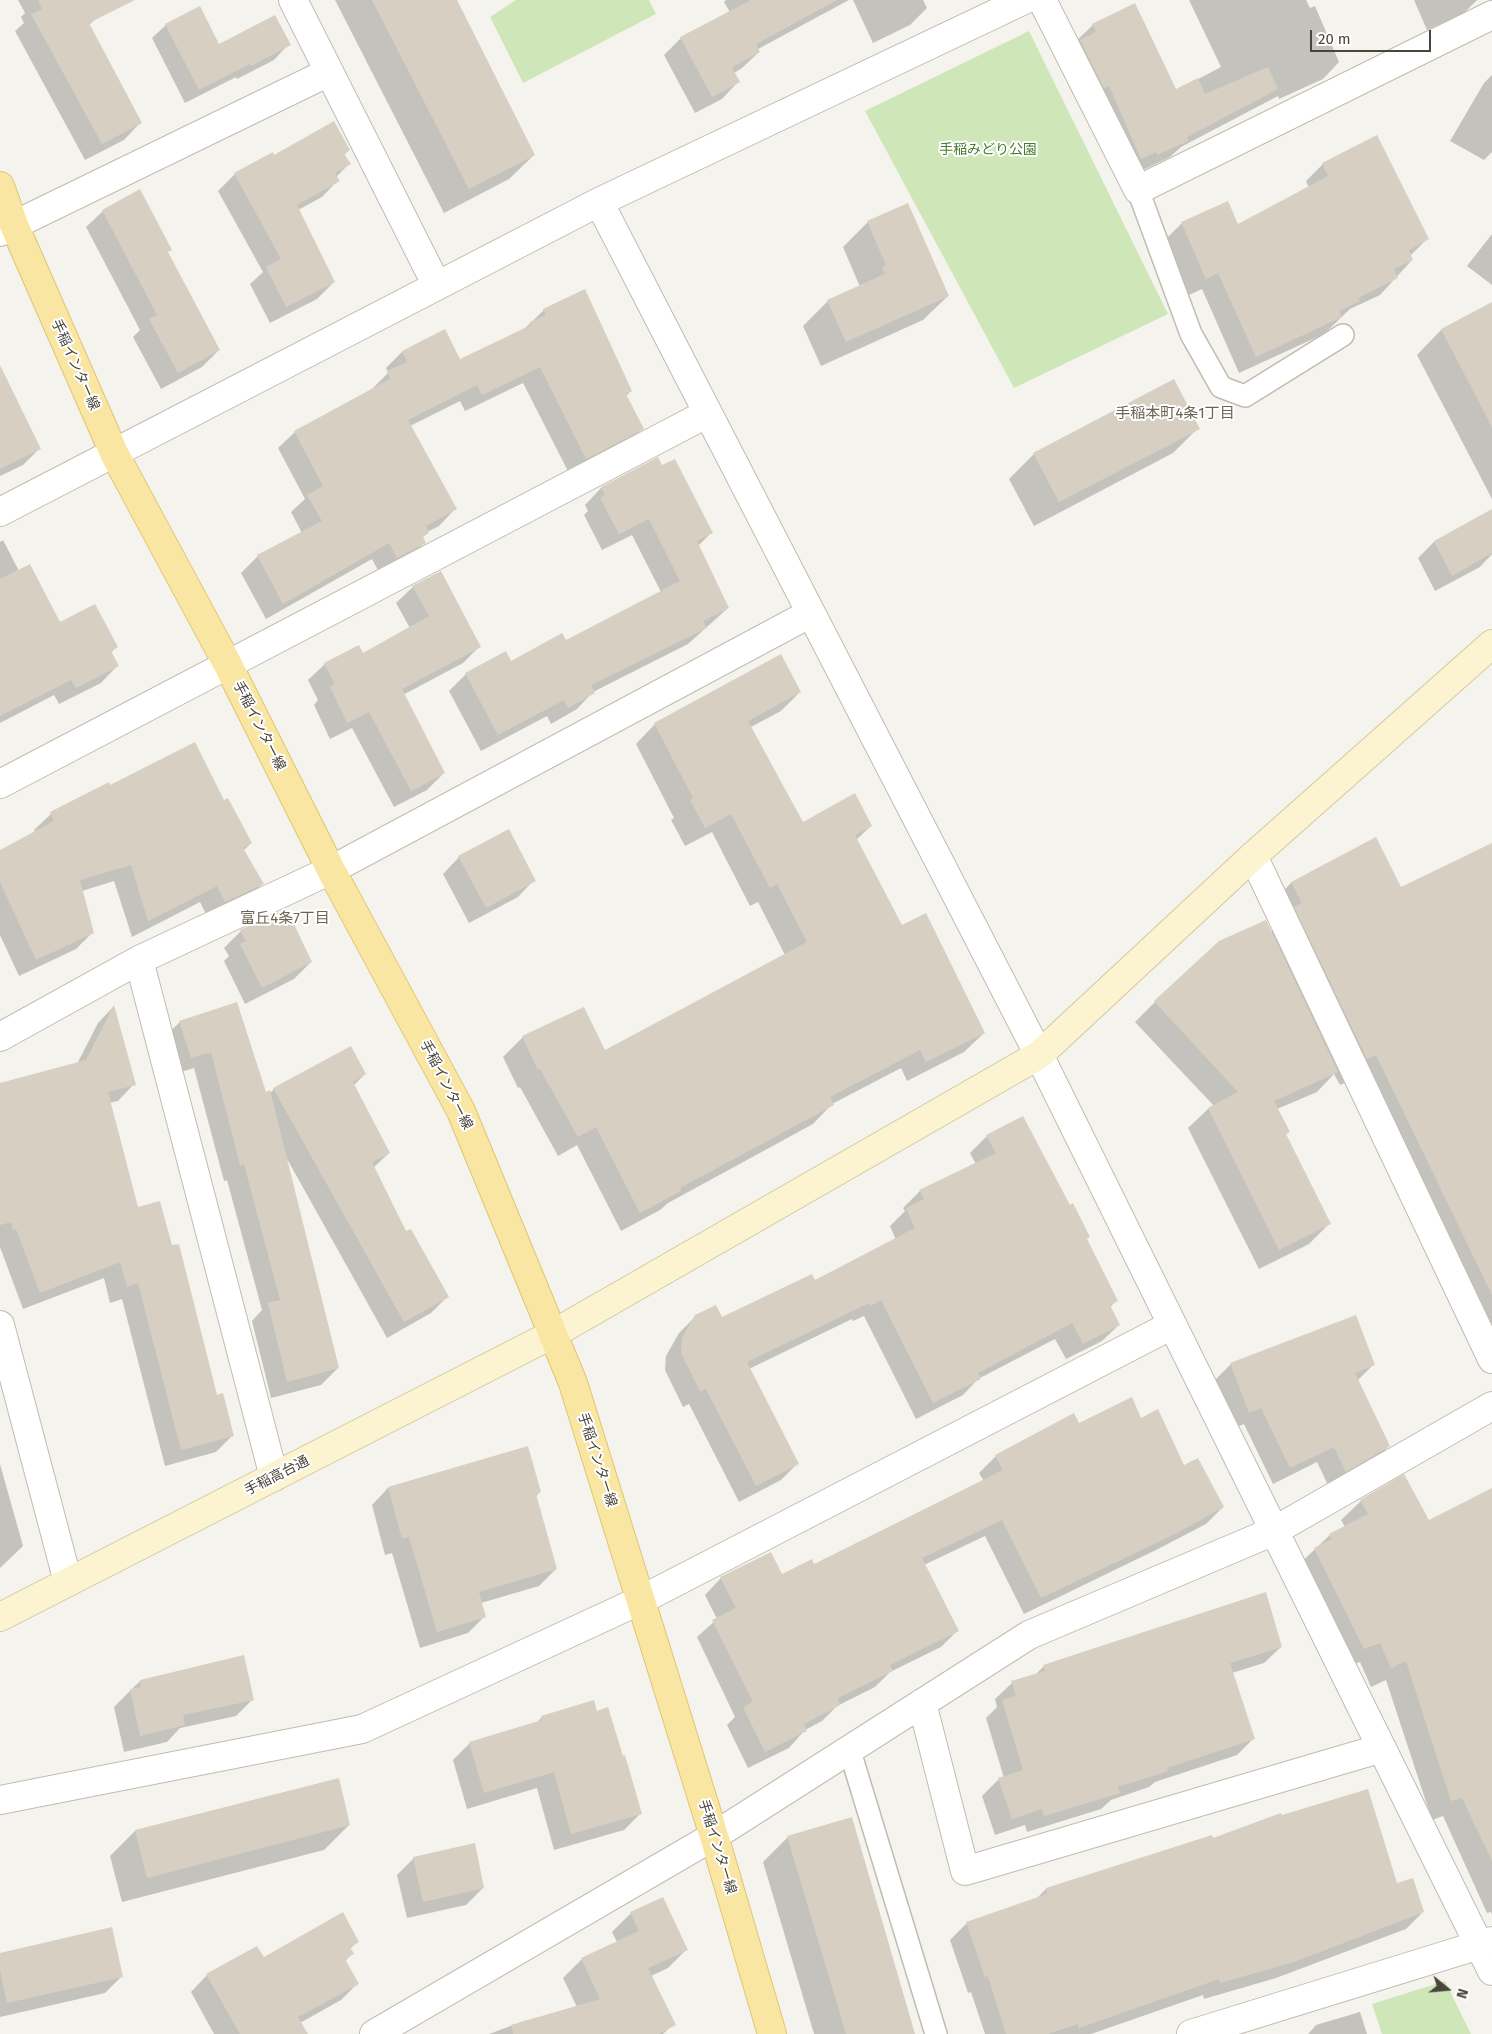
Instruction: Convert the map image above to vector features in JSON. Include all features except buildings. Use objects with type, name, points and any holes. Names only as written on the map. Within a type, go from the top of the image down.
[{"type":"main road","name":"手稲インター線","points":[[0,186],[7,229],[114,453],[227,663],[331,870],[461,1112],[573,1383],[714,1836],[772,2034]]},
{"type":"street","points":[[293,0],[437,286]]},
{"type":"street","points":[[0,512],[599,202],[1024,0]]},
{"type":"street","points":[[1042,0],[1138,190],[1492,16]]},
{"type":"street","points":[[7,229],[329,72]]},
{"type":"street","points":[[599,202],[1039,1056],[1382,1748],[1486,1944],[1492,1971]]},
{"type":"street","points":[[0,784],[227,663],[708,413]]},
{"type":"street","points":[[0,1037],[139,960],[331,870],[812,614]]},
{"type":"street","name":"手稲高台通","points":[[0,1617],[553,1334],[1039,1056],[1253,856],[1492,644]]},
{"type":"street","points":[[1253,856],[1492,1359]]},
{"type":"street","points":[[139,960],[274,1477]]},
{"type":"street","points":[[0,1325],[68,1582]]},
{"type":"street","points":[[0,1800],[362,1729],[641,1600],[1172,1325]]},
{"type":"street","points":[[374,2034],[714,1836],[849,1748],[1029,1635],[1274,1531],[1492,1406]]},
{"type":"street","points":[[922,1702],[965,1871],[1382,1748]]},
{"type":"street","points":[[1192,2034],[1486,1944]]},
{"type":"lane","points":[[1138,190],[1191,334],[1221,387],[1245,396],[1343,335]]},
{"type":"lane","points":[[849,1748],[936,2034]]},
{"type":"green space","points":[[516,0],[649,0],[656,14],[523,83],[490,17]]},
{"type":"green space","name":"手稲みどり公園","points":[[1029,31],[1168,314],[1014,388],[865,111]]},
{"type":"green space","points":[[1445,1981],[1471,2034],[1382,2034],[1372,2004]]},
{"type":"district","name":"手稲本町4条1丁目","points":[[1175,414]]},
{"type":"district","name":"富丘4条7丁目","points":[[285,919]]}]
